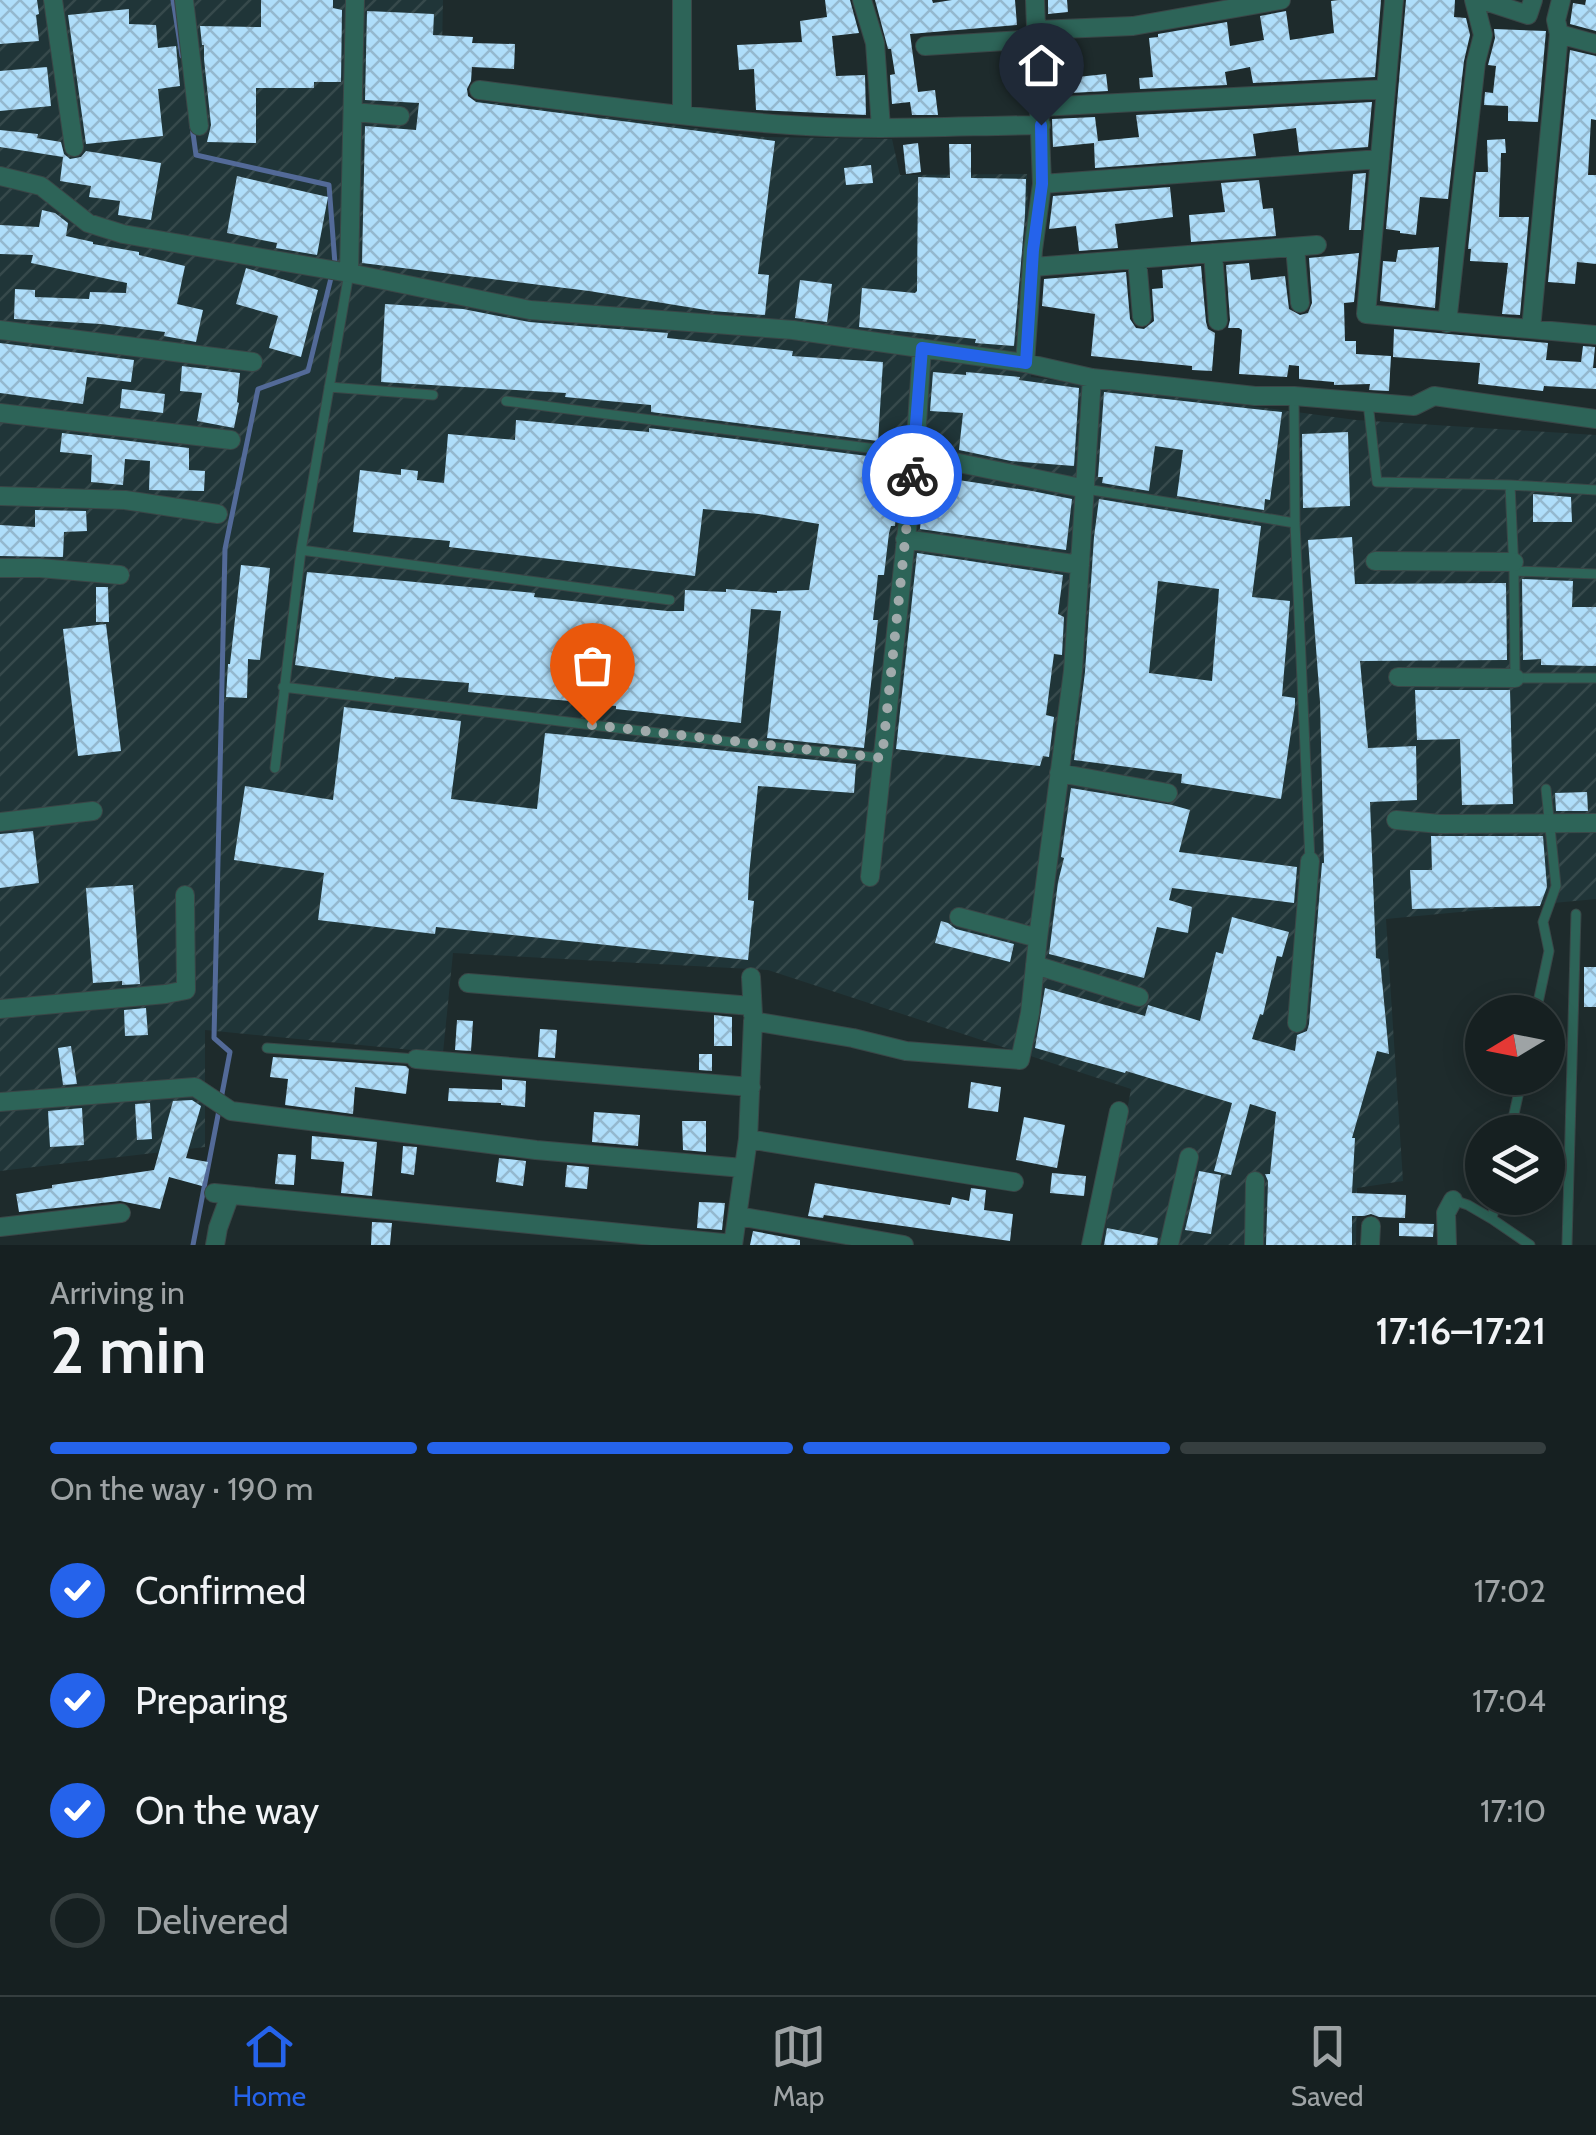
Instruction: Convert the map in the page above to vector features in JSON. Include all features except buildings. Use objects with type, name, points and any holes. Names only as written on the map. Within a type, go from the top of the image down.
[{"type":"street","points":[[53,0],[74,147]]},
{"type":"street","points":[[184,0],[199,126]]},
{"type":"street","points":[[338,271],[353,112],[355,0]]},
{"type":"street","points":[[682,0],[682,116]]},
{"type":"street","points":[[862,0],[874,43],[881,128]]},
{"type":"street","points":[[1026,363],[1033,250],[1042,184],[1036,0]]},
{"type":"street","points":[[925,46],[1134,26],[1194,8],[1280,0]]},
{"type":"street","points":[[1394,0],[1366,314],[1596,335]]},
{"type":"street","points":[[1447,323],[1482,35],[1474,0]]},
{"type":"street","points":[[1482,0],[1528,15],[1533,0]]},
{"type":"street","points":[[1531,329],[1559,34],[1556,20],[1561,0]]},
{"type":"street","points":[[1559,34],[1596,44]]},
{"type":"street","points":[[480,90],[682,116],[792,126],[881,128],[1386,89]]},
{"type":"street","points":[[353,112],[400,116]]},
{"type":"street","points":[[1042,184],[1380,159]]},
{"type":"street","points":[[0,176],[41,186],[88,223],[123,234],[338,271],[530,310],[793,330],[1026,363],[1092,378],[1254,396],[1414,406],[1434,396],[1596,419]]},
{"type":"street","points":[[1033,267],[1317,245]]},
{"type":"street","points":[[1295,246],[1300,304]]},
{"type":"street","points":[[1212,253],[1218,321]]},
{"type":"street","points":[[1137,259],[1142,317]]},
{"type":"street","points":[[0,330],[253,362]]},
{"type":"street","points":[[870,876],[922,348]]},
{"type":"street","points":[[468,983],[753,1013],[906,1051],[1020,1060],[1030,1014],[1073,671],[1092,378]]},
{"type":"street","points":[[0,413],[231,440]]},
{"type":"street","points":[[914,454],[1086,488]]},
{"type":"street","points":[[0,496],[125,500],[218,514]]},
{"type":"street","points":[[906,540],[1080,566]]},
{"type":"street","points":[[1375,562],[1514,566]]},
{"type":"street","points":[[0,568],[120,575]]},
{"type":"street","points":[[1398,677],[1515,678]]},
{"type":"street","points":[[1060,772],[1168,793]]},
{"type":"street","points":[[0,822],[93,812]]},
{"type":"street","points":[[1396,820],[1440,824],[1596,822]]},
{"type":"street","points":[[1297,1022],[1310,861]]},
{"type":"street","points":[[0,1009],[186,990],[186,895]]},
{"type":"street","points":[[959,917],[1038,938]]},
{"type":"street","points":[[1034,965],[1138,997]]},
{"type":"street","points":[[215,1245],[222,1194],[733,1244],[748,1139],[751,978]]},
{"type":"street","points":[[416,1059],[750,1087]]},
{"type":"street","points":[[0,1102],[196,1087],[231,1111],[536,1150],[743,1168]]},
{"type":"street","points":[[1090,1245],[1119,1112]]},
{"type":"street","points":[[748,1139],[1014,1182]]},
{"type":"street","points":[[1169,1245],[1189,1157]]},
{"type":"street","points":[[1254,1245],[1256,1181]]},
{"type":"street","points":[[1447,1245],[1446,1213],[1453,1200]]},
{"type":"street","points":[[0,1227],[120,1212]]},
{"type":"street","points":[[738,1216],[904,1245]]},
{"type":"lane","points":[[274,768],[301,550],[329,387],[338,271]]},
{"type":"lane","points":[[329,387],[433,395]]},
{"type":"lane","points":[[1294,396],[1295,523],[1310,861]]},
{"type":"lane","points":[[506,400],[914,454]]},
{"type":"lane","points":[[1368,404],[1377,482],[1596,490]]},
{"type":"lane","points":[[1510,484],[1515,678],[1596,678]]},
{"type":"lane","points":[[1086,488],[1295,523]]},
{"type":"lane","points":[[301,550],[670,600]]},
{"type":"lane","points":[[1514,566],[1596,574]]},
{"type":"lane","points":[[283,687],[882,758]]},
{"type":"lane","points":[[1539,995],[1548,951],[1543,922],[1556,886],[1546,788]]},
{"type":"lane","points":[[1567,1245],[1576,914]]},
{"type":"lane","points":[[267,1048],[416,1059]]},
{"type":"lane","points":[[1453,1200],[1468,1205],[1527,1244]]},
{"type":"lane","points":[[1492,1220],[1493,1215]]},
{"type":"shaded area","points":[[0,0],[443,0],[441,96],[764,137],[892,139],[900,175],[1027,174],[1031,377],[1356,420],[1596,435],[1596,899],[1386,919],[1403,1181],[1357,1188],[1356,1245],[1102,1245],[1131,1089],[768,970],[453,953],[443,1053],[205,1030],[205,1147],[0,1171]]},
{"type":"waterway","points":[[173,0],[182,56]]},
{"type":"waterway","points":[[192,126],[196,155],[329,185],[335,264]]},
{"type":"waterway","points":[[221,1099],[230,1052],[214,1038],[225,549],[258,389],[308,371],[332,274]]},
{"type":"waterway","points":[[193,1245],[219,1110]]},
{"type":"way so far","points":[[592,725],[882,758],[912,475]]},
{"type":"route","points":[[912,475],[922,348],[1026,363],[1033,250],[1042,184],[1041,125]]}]
